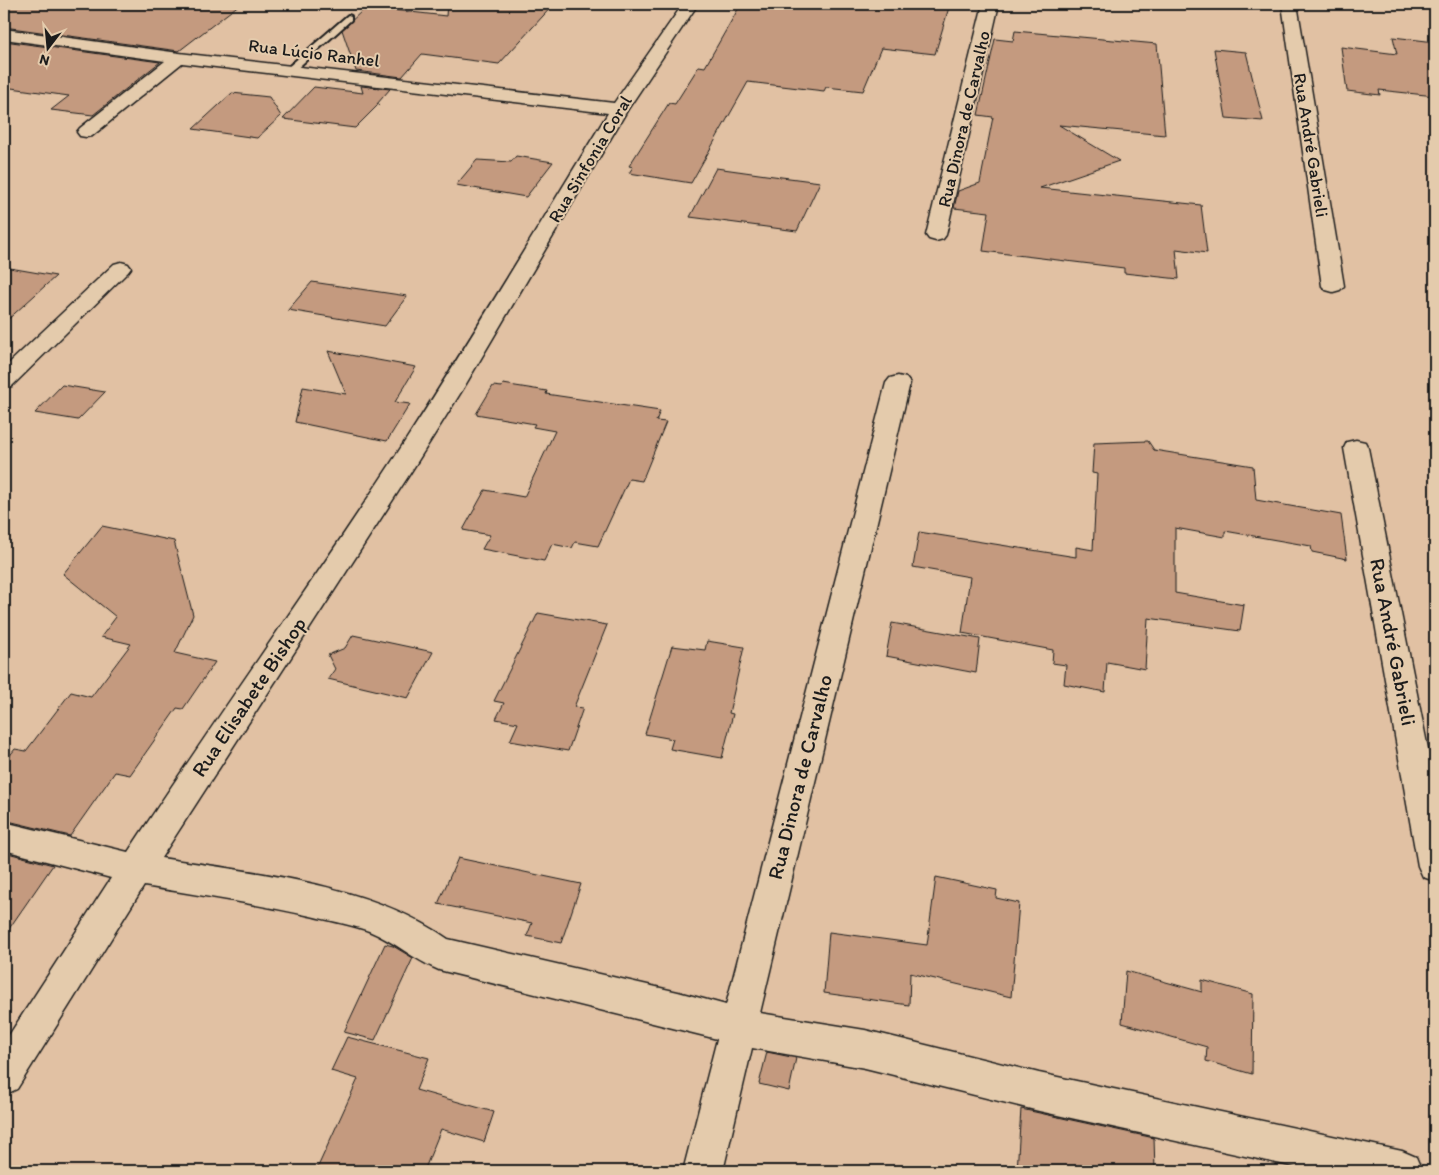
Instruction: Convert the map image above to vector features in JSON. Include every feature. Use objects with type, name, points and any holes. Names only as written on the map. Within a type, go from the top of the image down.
[{"type":"street","name":"Rua Sinfonia Coral","points":[[493,317],[619,109],[690,4]]},
{"type":"street","name":"Rua Dinora de Carvalho","points":[[936,234],[991,4]]},
{"type":"street","name":"Rua André Gabrieli","points":[[1289,4],[1333,286]]},
{"type":"street","name":"Rua Lúcio Ranhel","points":[[4,34],[179,58],[619,109]]},
{"type":"street","points":[[86,132],[179,58]]},
{"type":"street","points":[[4,381],[121,268]]},
{"type":"street","name":"Rua Elisabete Bishop","points":[[4,1076],[135,869],[266,669],[335,569],[451,389],[493,317]]},
{"type":"street","name":"Rua Dinora de Carvalho","points":[[704,1171],[898,383]]},
{"type":"street","name":"Rua André Gabrieli","points":[[1356,448],[1435,866]]},
{"type":"street","points":[[4,836],[135,869],[268,891],[349,909],[378,918],[418,938],[439,952],[450,956],[678,1010],[738,1027],[865,1050],[1039,1092],[1402,1171]]},
{"type":"lane","points":[[290,70],[348,18]]},
{"type":"building","points":[[4,4],[240,4],[179,51],[4,27]]},
{"type":"building","points":[[447,4],[554,4],[499,64],[422,54],[402,77],[356,71],[342,30],[366,7],[446,16]]},
{"type":"building","points":[[741,4],[950,4],[935,54],[881,48],[863,91],[826,87],[824,91],[748,82],[691,183],[629,173],[633,167],[629,166],[669,103],[675,104],[699,66],[705,67]]},
{"type":"building","points":[[1015,31],[1157,44],[1165,135],[1059,125],[1119,161],[1040,188],[1201,205],[1207,253],[1176,249],[1179,279],[1124,273],[1124,268],[983,251],[989,212],[954,208],[958,191],[980,183],[993,117],[978,115],[995,39],[1013,41]]},
{"type":"building","points":[[1393,37],[1435,42],[1435,96],[1379,90],[1380,95],[1347,91],[1341,47],[1397,54]]},
{"type":"building","points":[[4,41],[160,62],[93,115],[51,110],[69,96],[4,87]]},
{"type":"building","points":[[1214,49],[1246,52],[1263,121],[1226,118]]},
{"type":"building","points":[[361,86],[390,89],[377,104],[379,104],[355,128],[283,119],[314,87],[363,93]]},
{"type":"building","points":[[232,93],[269,97],[281,116],[257,138],[193,129]]},
{"type":"building","points":[[516,156],[553,162],[526,197],[456,185],[477,160],[511,162]]},
{"type":"building","points":[[716,168],[820,182],[797,231],[690,217]]},
{"type":"building","points":[[4,267],[56,276],[4,323]]},
{"type":"building","points":[[312,282],[407,296],[385,326],[288,310]]},
{"type":"building","points":[[328,351],[416,367],[395,402],[410,404],[387,441],[295,422],[303,387],[346,394]]},
{"type":"building","points":[[503,384],[547,391],[546,394],[660,411],[656,421],[666,422],[642,481],[629,479],[598,546],[575,542],[572,548],[552,544],[544,561],[482,549],[490,535],[463,530],[485,490],[524,497],[555,431],[533,427],[535,424],[476,414],[493,386],[502,387]]},
{"type":"building","points":[[62,385],[105,392],[78,420],[35,413]]},
{"type":"building","points":[[1148,441],[1154,450],[1253,466],[1256,500],[1341,515],[1347,559],[1312,552],[1311,546],[1225,531],[1225,537],[1175,528],[1175,593],[1244,605],[1240,631],[1148,618],[1145,669],[1107,662],[1105,692],[1064,684],[1066,665],[1052,663],[1053,650],[962,633],[970,577],[913,567],[919,532],[1076,557],[1076,547],[1093,550],[1097,474],[1092,473],[1094,443]]},
{"type":"building","points":[[102,526],[174,541],[193,615],[175,653],[215,662],[183,709],[177,708],[130,775],[115,772],[70,836],[4,820],[4,763],[15,749],[26,751],[71,692],[91,697],[131,644],[101,637],[116,617],[63,574]]},
{"type":"building","points":[[538,613],[607,625],[574,707],[583,708],[568,751],[510,741],[518,723],[496,719],[504,703],[494,701]]},
{"type":"building","points":[[892,623],[980,639],[976,673],[886,656]]},
{"type":"building","points":[[353,635],[433,652],[408,698],[328,679],[335,669],[328,655],[345,648]]},
{"type":"building","points":[[707,641],[744,647],[729,713],[733,714],[722,758],[670,749],[673,739],[645,734],[672,646],[705,650]]},
{"type":"building","points":[[4,852],[53,865],[4,936]]},
{"type":"building","points":[[458,858],[581,884],[561,943],[527,936],[532,923],[438,904]]},
{"type":"building","points":[[936,877],[997,890],[996,898],[1019,903],[1011,997],[910,973],[909,1005],[824,993],[829,932],[927,945]]},
{"type":"building","points":[[385,944],[393,946],[413,958],[375,1040],[344,1032]]},
{"type":"building","points":[[1126,971],[1202,992],[1202,980],[1253,994],[1252,1074],[1206,1061],[1207,1047],[1122,1023]]},
{"type":"building","points":[[347,1037],[429,1058],[416,1090],[494,1112],[484,1142],[441,1129],[424,1171],[316,1171],[358,1079],[331,1071]]},
{"type":"building","points":[[767,1052],[796,1058],[789,1091],[759,1084]]},
{"type":"building","points":[[1021,1109],[1154,1138],[1155,1171],[1017,1171]]}]
